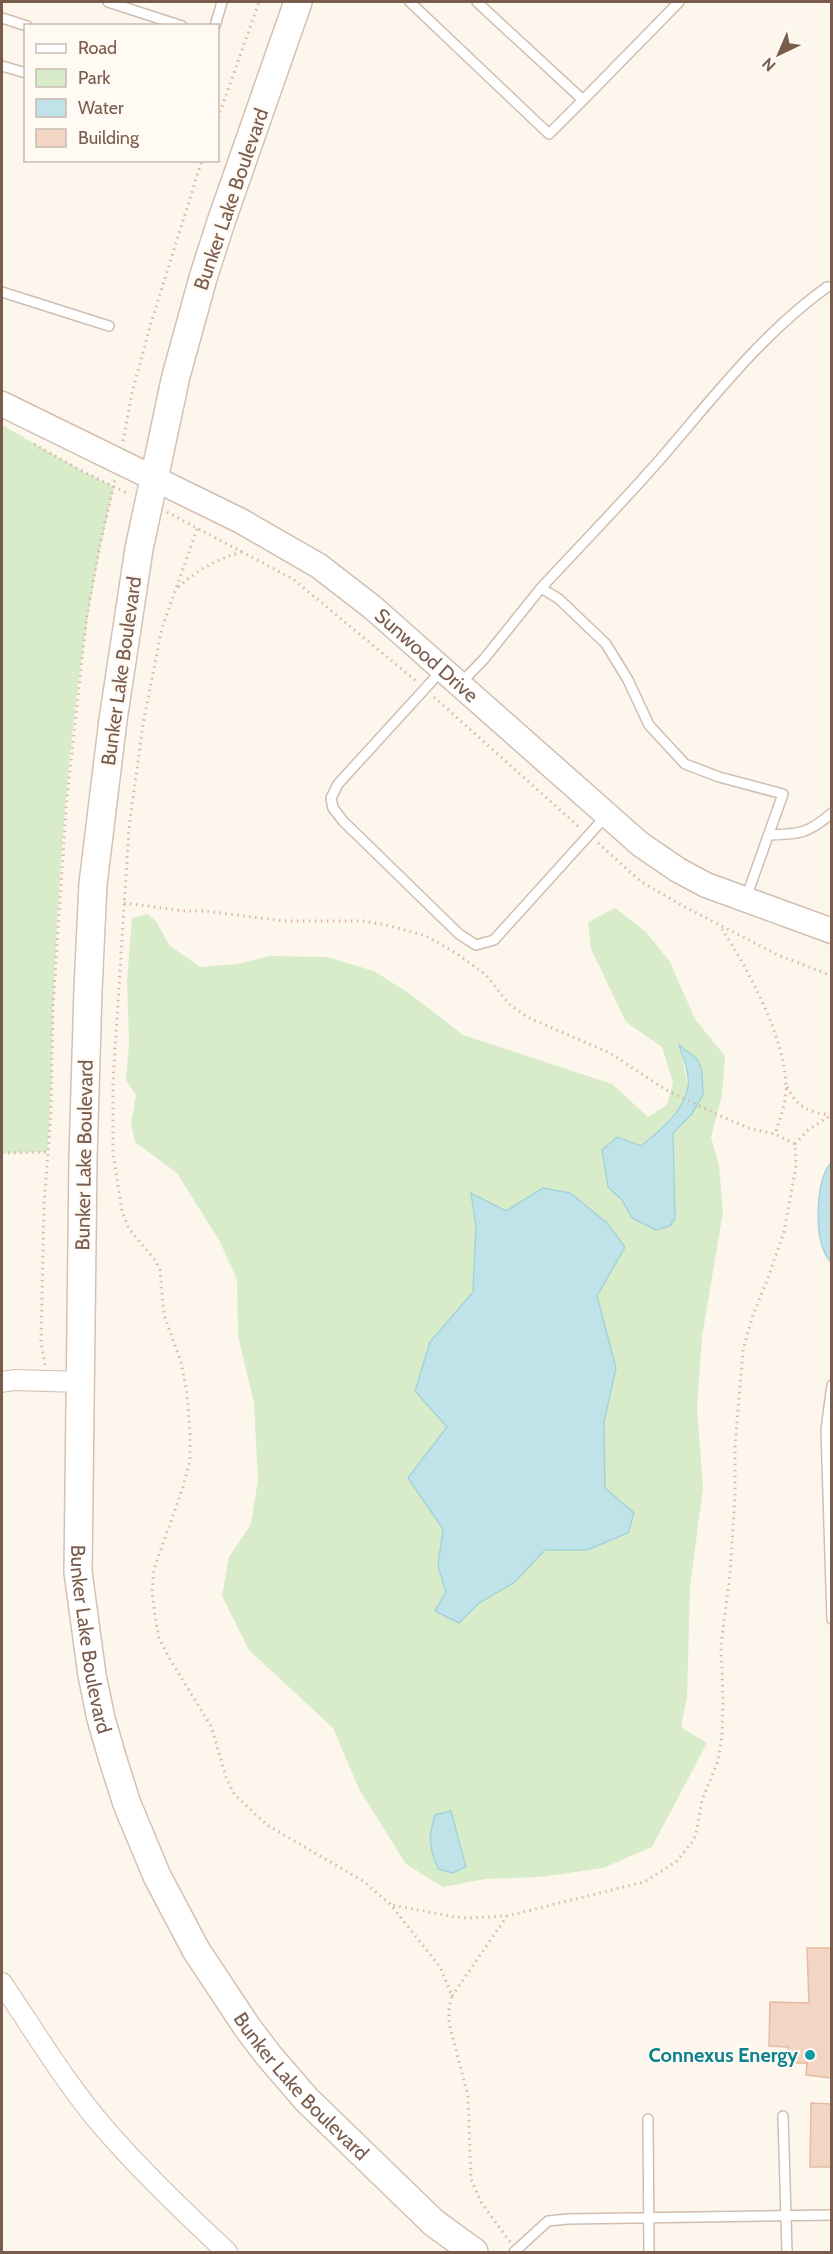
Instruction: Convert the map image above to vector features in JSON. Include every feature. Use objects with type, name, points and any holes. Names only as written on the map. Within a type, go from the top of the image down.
[{"type":"main road","name":"Bunker Lake Boulevard","points":[[298,2],[203,278],[176,376],[129,607],[113,720],[93,884],[84,1134],[78,1572],[85,1635],[101,1719],[113,1760],[157,1876],[196,1950],[268,2056],[307,2100],[434,2223],[459,2253]]},
{"type":"main road","name":"Bunker Lake Boulevard","points":[[434,2223],[474,2253]]},
{"type":"street","name":"Sunwood Drive","points":[[2,404],[241,521],[320,566],[364,600],[639,844],[678,870],[745,901],[831,931]]},
{"type":"street","points":[[2,1382],[80,1382]]},
{"type":"street","points":[[2,1983],[54,2061],[104,2128],[164,2194],[227,2253]]},
{"type":"lane","points":[[108,2],[176,24]]},
{"type":"lane","points":[[216,24],[222,2]]},
{"type":"lane","points":[[410,2],[549,134],[680,2]]},
{"type":"lane","points":[[477,2],[584,100]]},
{"type":"lane","points":[[2,18],[24,25]]},
{"type":"lane","points":[[2,66],[24,72]]},
{"type":"lane","points":[[606,816],[494,940],[476,945],[459,934],[343,821],[333,808],[331,798],[338,784],[425,689],[484,659],[541,588],[656,465],[711,397],[797,309],[831,286]]},
{"type":"lane","points":[[2,292],[109,326]]},
{"type":"lane","points":[[541,588],[559,599],[606,644],[628,680],[649,725],[685,764],[719,777],[783,794],[745,901]]},
{"type":"lane","points":[[768,835],[794,834],[809,830],[816,827],[831,813]]},
{"type":"lane","points":[[831,1385],[826,1429],[831,1618]]},
{"type":"lane","points":[[783,2116],[787,2253]]},
{"type":"lane","points":[[648,2119],[649,2253]]},
{"type":"lane","points":[[514,2253],[548,2221],[650,2217],[831,2215]]},
{"type":"path","points":[[219,115],[259,2]]},
{"type":"path","points":[[123,440],[132,393],[154,311],[201,162]]},
{"type":"path","points":[[33,443],[114,487],[94,573],[74,718],[61,874],[53,1005],[51,1113],[47,1152],[41,1342],[48,1381]]},
{"type":"path","points":[[177,517],[272,566],[307,588],[403,667],[640,881],[721,927],[809,969],[831,976]]},
{"type":"path","points":[[197,529],[162,628],[143,724],[129,828],[113,1080],[113,1153],[122,1210],[129,1229],[155,1260],[160,1270],[164,1315],[181,1362],[187,1394],[190,1460],[183,1487],[154,1569],[152,1592],[159,1638],[211,1726],[226,1777],[238,1799],[267,1825],[363,1881],[390,1904],[440,1967],[452,1996]]},
{"type":"path","points":[[176,589],[212,562],[242,552]]},
{"type":"path","points":[[124,903],[284,921],[363,921],[426,936],[456,953],[486,975],[509,1004],[527,1017],[610,1053],[666,1090],[725,1118],[751,1129],[775,1134],[795,1144]]},
{"type":"path","points":[[721,927],[741,957],[756,987],[781,1056],[787,1085],[799,1105],[807,1111],[831,1115]]},
{"type":"path","points":[[775,1134],[787,1085]]},
{"type":"path","points":[[390,1904],[469,1918],[507,1916],[645,1882],[676,1862],[686,1852],[697,1830],[702,1800],[718,1761],[722,1737],[721,1647],[730,1574],[735,1496],[735,1446],[743,1350],[753,1315],[784,1232],[796,1166],[795,1144],[808,1130],[831,1115]]},
{"type":"path","points":[[2,1153],[47,1152]]},
{"type":"path","points":[[507,1916],[452,1996],[449,2023],[468,2096],[471,2179],[481,2202],[509,2241]]},
{"type":"green space","points":[[2,425],[114,487],[88,615],[71,745],[56,941],[47,1152],[2,1153]]},
{"type":"green space","points":[[615,908],[646,932],[670,962],[695,1019],[725,1056],[722,1095],[711,1137],[719,1165],[723,1212],[702,1337],[697,1408],[703,1488],[690,1587],[687,1697],[681,1727],[707,1743],[652,1847],[603,1868],[540,1877],[485,1879],[443,1887],[406,1864],[359,1789],[333,1728],[249,1650],[222,1596],[229,1557],[251,1524],[258,1480],[254,1403],[238,1336],[237,1279],[219,1240],[177,1173],[135,1142],[131,1124],[136,1095],[126,1080],[129,1043],[127,981],[132,918],[147,914],[156,921],[169,945],[200,967],[237,964],[270,956],[327,957],[374,971],[410,994],[463,1035],[612,1084],[648,1117],[667,1105],[673,1082],[662,1047],[626,1022],[591,949],[588,922]],"holes":[[[680,1046],[697,1059],[702,1071],[691,1115],[673,1133],[675,1218],[632,1218],[622,1200],[640,1147],[660,1130],[681,1106],[688,1087]],[[543,1188],[625,1247],[597,1296],[616,1368],[604,1422],[605,1488],[633,1513],[628,1532],[587,1550],[545,1550],[515,1582],[479,1603],[459,1622],[435,1611],[446,1592],[438,1566],[443,1529],[408,1478],[447,1427],[430,1342],[473,1292],[476,1226],[471,1194],[506,1211]],[[451,1811],[466,1867],[435,1815]]]},
{"type":"water","points":[[679,1045],[697,1059],[702,1071],[703,1095],[691,1115],[673,1133],[675,1218],[670,1226],[656,1230],[632,1218],[622,1200],[608,1187],[602,1150],[617,1137],[641,1146],[663,1127],[682,1105],[688,1087],[688,1077]]},
{"type":"water","points":[[831,1163],[831,1263],[821,1242],[818,1219],[822,1181]]},
{"type":"water","points":[[543,1188],[570,1193],[607,1223],[625,1247],[597,1296],[616,1368],[604,1422],[605,1488],[634,1513],[628,1533],[587,1550],[545,1550],[515,1582],[479,1603],[459,1623],[435,1611],[446,1592],[438,1566],[443,1529],[408,1478],[447,1427],[415,1391],[430,1342],[473,1292],[476,1226],[471,1193],[506,1211]]},
{"type":"water","points":[[451,1811],[466,1867],[452,1873],[438,1869],[430,1842],[435,1815]]},
{"type":"building","name":"Connexus Energy","points":[[807,1948],[831,1948],[831,2078],[806,2075],[807,2063],[788,2063],[788,2047],[769,2046],[770,2002],[809,2003]]},
{"type":"building","points":[[811,2103],[831,2104],[831,2167],[810,2167]]},
{"type":"place","name":"Connexus Energy","points":[[810,2055]]}]
